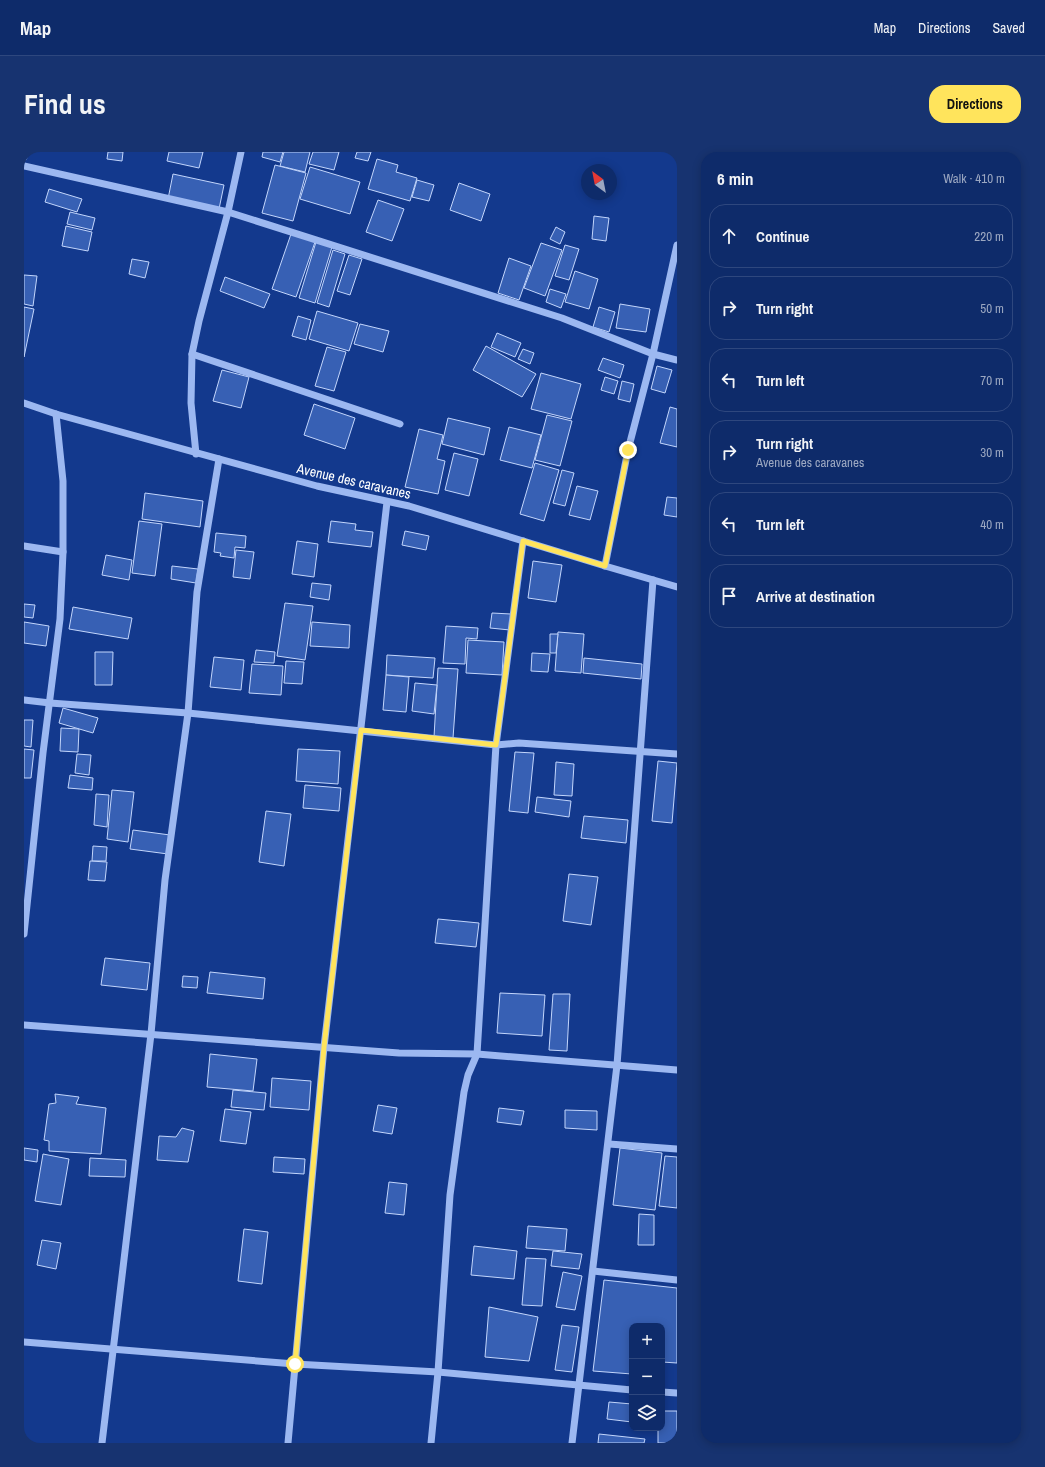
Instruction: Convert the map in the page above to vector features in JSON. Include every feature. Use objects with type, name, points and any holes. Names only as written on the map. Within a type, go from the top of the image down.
[{"type":"street","points":[[24,157],[25,152]]},
{"type":"street","points":[[196,454],[191,403],[192,354],[199,321],[228,212],[240,152]]},
{"type":"street","points":[[24,166],[228,212],[562,318],[653,354],[677,360]]},
{"type":"street","points":[[605,566],[628,450],[653,354],[677,245]]},
{"type":"street","points":[[192,354],[400,424]]},
{"type":"street","name":"Avenue des caravanes","points":[[24,403],[56,414],[196,454],[316,486],[408,506],[677,587]]},
{"type":"street","points":[[24,934],[42,753],[50,704],[60,619],[63,552],[63,481],[56,414]]},
{"type":"street","points":[[102,1443],[151,1034],[165,880],[188,713],[197,592],[219,460]]},
{"type":"street","points":[[288,1443],[324,1047],[386,502]]},
{"type":"street","points":[[431,1443],[438,1372],[450,1195],[464,1092],[468,1075],[477,1054],[496,745],[523,541]]},
{"type":"street","points":[[24,546],[63,552]]},
{"type":"street","points":[[572,1443],[609,1144],[617,1065],[654,580]]},
{"type":"street","points":[[24,700],[50,704],[188,713],[496,745],[519,743],[677,754]]},
{"type":"street","points":[[24,1025],[399,1053],[477,1054],[677,1070]]},
{"type":"street","points":[[609,1144],[677,1149]]},
{"type":"street","points":[[593,1271],[677,1280]]},
{"type":"street","points":[[24,1342],[295,1364],[438,1372],[629,1390]]},
{"type":"street","points":[[665,1392],[677,1393]]},
{"type":"building","points":[[108,152],[123,152],[122,161],[107,159]]},
{"type":"building","points":[[169,152],[203,152],[199,168],[167,161]]},
{"type":"building","points":[[263,152],[283,152],[280,162],[262,157]]},
{"type":"building","points":[[284,152],[310,152],[305,172],[280,166]]},
{"type":"building","points":[[313,152],[339,152],[334,170],[309,164]]},
{"type":"building","points":[[357,152],[371,152],[368,161],[355,158]]},
{"type":"building","points":[[377,159],[398,165],[396,172],[417,178],[410,201],[368,189]]},
{"type":"building","points":[[275,165],[306,173],[293,221],[262,213]]},
{"type":"building","points":[[310,167],[360,182],[350,214],[300,199]]},
{"type":"building","points":[[173,174],[224,185],[219,209],[168,199]]},
{"type":"building","points":[[417,180],[434,185],[429,201],[412,197]]},
{"type":"building","points":[[459,183],[490,194],[481,221],[450,210]]},
{"type":"building","points":[[49,189],[82,199],[77,212],[45,202]]},
{"type":"building","points":[[378,200],[404,209],[392,241],[366,232]]},
{"type":"building","points":[[70,212],[95,218],[92,230],[67,224]]},
{"type":"building","points":[[594,216],[609,218],[606,241],[592,239]]},
{"type":"building","points":[[66,226],[92,232],[88,251],[62,246]]},
{"type":"building","points":[[556,227],[565,232],[560,244],[550,239]]},
{"type":"building","points":[[291,234],[315,242],[296,297],[272,289]]},
{"type":"building","points":[[316,242],[332,247],[315,303],[299,298]]},
{"type":"building","points":[[541,243],[562,250],[545,296],[524,288]]},
{"type":"building","points":[[565,245],[579,249],[569,280],[555,276]]},
{"type":"building","points":[[333,250],[345,254],[329,307],[317,303]]},
{"type":"building","points":[[349,255],[362,259],[350,295],[337,291]]},
{"type":"building","points":[[509,258],[531,266],[519,300],[498,293]]},
{"type":"building","points":[[132,259],[149,262],[145,278],[129,274]]},
{"type":"building","points":[[575,271],[598,279],[589,309],[565,302]]},
{"type":"building","points":[[24,275],[37,276],[33,306],[24,304]]},
{"type":"building","points":[[225,277],[270,294],[264,308],[220,291]]},
{"type":"building","points":[[550,289],[566,294],[561,308],[546,302]]},
{"type":"building","points":[[620,304],[650,309],[646,332],[616,328]]},
{"type":"building","points":[[24,307],[34,309],[24,357]]},
{"type":"building","points":[[599,307],[615,312],[609,332],[593,327]]},
{"type":"building","points":[[317,311],[358,323],[349,351],[309,339]]},
{"type":"building","points":[[298,316],[311,320],[306,340],[292,336]]},
{"type":"building","points":[[360,324],[389,331],[383,352],[354,344]]},
{"type":"building","points":[[497,333],[521,343],[515,357],[491,347]]},
{"type":"building","points":[[486,346],[536,374],[522,397],[473,370]]},
{"type":"building","points":[[327,347],[346,352],[334,391],[315,386]]},
{"type":"building","points":[[523,349],[534,353],[530,364],[518,359]]},
{"type":"building","points":[[603,358],[624,365],[620,378],[598,370]]},
{"type":"building","points":[[657,366],[672,370],[665,393],[651,389]]},
{"type":"building","points":[[222,370],[249,377],[241,408],[213,401]]},
{"type":"building","points":[[541,373],[581,384],[571,419],[531,409]]},
{"type":"building","points":[[605,377],[618,381],[614,394],[601,390]]},
{"type":"building","points":[[622,381],[634,384],[630,402],[618,399]]},
{"type":"building","points":[[314,404],[355,418],[345,449],[304,435]]},
{"type":"building","points":[[670,407],[677,409],[677,447],[660,443]]},
{"type":"building","points":[[547,415],[572,421],[560,466],[535,460]]},
{"type":"building","points":[[448,418],[490,428],[484,455],[442,444]]},
{"type":"building","points":[[509,427],[541,435],[532,468],[500,460]]},
{"type":"building","points":[[419,429],[443,435],[437,459],[445,461],[438,494],[405,487]]},
{"type":"building","points":[[454,453],[478,459],[469,496],[445,490]]},
{"type":"building","points":[[535,463],[559,470],[544,521],[520,514]]},
{"type":"building","points":[[562,470],[574,473],[565,506],[553,503]]},
{"type":"building","points":[[577,486],[598,491],[590,520],[569,515]]},
{"type":"building","points":[[145,493],[203,501],[200,527],[142,519]]},
{"type":"building","points":[[667,497],[677,498],[677,517],[664,515]]},
{"type":"building","points":[[139,521],[162,524],[155,576],[132,573]]},
{"type":"building","points":[[331,521],[356,524],[355,530],[373,532],[371,547],[328,542]]},
{"type":"building","points":[[405,531],[429,536],[426,550],[402,545]]},
{"type":"building","points":[[216,533],[246,536],[245,548],[235,547],[234,558],[220,556],[221,553],[214,552]]},
{"type":"building","points":[[297,541],[318,544],[314,577],[292,574]]},
{"type":"building","points":[[236,550],[254,552],[250,579],[233,577]]},
{"type":"building","points":[[106,555],[132,560],[129,580],[102,575]]},
{"type":"building","points":[[533,561],[562,565],[556,602],[528,598]]},
{"type":"building","points":[[172,566],[198,569],[196,583],[171,579]]},
{"type":"building","points":[[312,583],[331,585],[329,600],[310,597]]},
{"type":"building","points":[[285,603],[313,606],[305,660],[277,656]]},
{"type":"building","points":[[24,604],[35,605],[33,618],[24,617]]},
{"type":"building","points":[[73,607],[132,618],[128,639],[69,629]]},
{"type":"building","points":[[492,613],[511,614],[510,630],[490,628]]},
{"type":"building","points":[[24,622],[49,626],[46,646],[24,643]]},
{"type":"building","points":[[312,622],[350,625],[349,648],[310,646]]},
{"type":"building","points":[[446,626],[478,628],[477,639],[466,638],[465,664],[443,663]]},
{"type":"building","points":[[558,632],[584,634],[581,673],[555,671]]},
{"type":"building","points":[[550,634],[558,634],[556,653],[550,653]]},
{"type":"building","points":[[468,640],[504,642],[502,675],[466,673]]},
{"type":"building","points":[[256,650],[275,652],[274,663],[254,662]]},
{"type":"building","points":[[95,652],[113,652],[112,685],[95,685]]},
{"type":"building","points":[[532,653],[550,654],[548,672],[531,671]]},
{"type":"building","points":[[387,655],[435,658],[433,678],[386,675]]},
{"type":"building","points":[[214,657],[244,660],[241,690],[210,687]]},
{"type":"building","points":[[584,658],[642,664],[641,679],[583,673]]},
{"type":"building","points":[[286,661],[304,662],[302,684],[284,683]]},
{"type":"building","points":[[252,664],[283,666],[281,695],[249,693]]},
{"type":"building","points":[[438,668],[458,669],[453,738],[434,737]]},
{"type":"building","points":[[386,675],[409,677],[406,712],[383,710]]},
{"type":"building","points":[[415,683],[437,685],[434,714],[412,711]]},
{"type":"building","points":[[63,708],[98,718],[93,733],[59,723]]},
{"type":"building","points":[[24,720],[33,720],[31,747],[24,746]]},
{"type":"building","points":[[61,728],[79,729],[78,752],[60,751]]},
{"type":"building","points":[[24,749],[34,750],[31,778],[24,778]]},
{"type":"building","points":[[298,749],[340,751],[338,784],[296,781]]},
{"type":"building","points":[[515,752],[534,753],[528,813],[509,811]]},
{"type":"building","points":[[77,754],[91,755],[89,775],[75,773]]},
{"type":"building","points":[[658,761],[677,763],[672,823],[652,821]]},
{"type":"building","points":[[556,762],[574,764],[572,796],[554,795]]},
{"type":"building","points":[[70,775],[93,778],[92,790],[68,788]]},
{"type":"building","points":[[305,785],[341,788],[339,811],[303,808]]},
{"type":"building","points":[[112,790],[134,792],[128,842],[107,839]]},
{"type":"building","points":[[96,794],[109,795],[107,827],[94,825]]},
{"type":"building","points":[[537,797],[571,801],[569,817],[535,812]]},
{"type":"building","points":[[266,811],[291,814],[284,866],[259,862]]},
{"type":"building","points":[[584,816],[628,820],[626,843],[581,838]]},
{"type":"building","points":[[133,830],[170,835],[168,854],[130,849]]},
{"type":"building","points":[[93,846],[107,847],[106,861],[92,861]]},
{"type":"building","points":[[90,861],[107,862],[105,881],[88,880]]},
{"type":"building","points":[[569,874],[598,877],[591,925],[563,921]]},
{"type":"building","points":[[438,919],[479,923],[476,947],[435,943]]},
{"type":"building","points":[[105,958],[150,963],[147,990],[101,985]]},
{"type":"building","points":[[210,972],[265,978],[263,999],[207,993]]},
{"type":"building","points":[[183,976],[198,977],[197,988],[182,987]]},
{"type":"building","points":[[500,993],[545,995],[542,1036],[497,1033]]},
{"type":"building","points":[[553,994],[570,994],[567,1051],[549,1050]]},
{"type":"building","points":[[210,1054],[257,1059],[253,1091],[207,1087]]},
{"type":"building","points":[[272,1078],[311,1081],[309,1110],[270,1107]]},
{"type":"building","points":[[233,1090],[266,1093],[264,1110],[231,1107]]},
{"type":"building","points":[[55,1094],[79,1097],[76,1104],[106,1108],[101,1154],[49,1151],[49,1141],[44,1140],[49,1104],[56,1103]]},
{"type":"building","points":[[378,1105],[397,1108],[392,1134],[373,1131]]},
{"type":"building","points":[[499,1108],[524,1111],[521,1125],[497,1122]]},
{"type":"building","points":[[225,1109],[251,1112],[246,1144],[220,1141]]},
{"type":"building","points":[[565,1110],[597,1111],[597,1130],[565,1128]]},
{"type":"building","points":[[182,1128],[194,1131],[188,1162],[157,1160],[159,1136],[176,1137]]},
{"type":"building","points":[[24,1148],[38,1150],[37,1162],[24,1160]]},
{"type":"building","points":[[620,1148],[662,1153],[655,1210],[613,1205]]},
{"type":"building","points":[[43,1154],[69,1159],[61,1205],[35,1201]]},
{"type":"building","points":[[665,1156],[677,1157],[677,1208],[659,1206]]},
{"type":"building","points":[[274,1157],[305,1159],[304,1174],[273,1172]]},
{"type":"building","points":[[90,1158],[126,1160],[125,1177],[89,1176]]},
{"type":"building","points":[[389,1182],[407,1184],[404,1215],[385,1213]]},
{"type":"building","points":[[639,1214],[654,1215],[654,1245],[638,1245]]},
{"type":"building","points":[[528,1226],[567,1229],[565,1251],[526,1248]]},
{"type":"building","points":[[244,1229],[268,1232],[262,1284],[238,1281]]},
{"type":"building","points":[[42,1240],[61,1243],[56,1269],[37,1265]]},
{"type":"building","points":[[474,1246],[517,1251],[514,1279],[471,1275]]},
{"type":"building","points":[[553,1251],[582,1254],[579,1269],[551,1266]]},
{"type":"building","points":[[526,1258],[546,1259],[542,1306],[522,1305]]},
{"type":"building","points":[[563,1272],[582,1276],[575,1310],[556,1307]]},
{"type":"building","points":[[604,1280],[677,1288],[677,1363],[665,1362],[665,1323],[629,1323],[629,1374],[593,1371]]},
{"type":"building","points":[[489,1307],[538,1317],[529,1361],[485,1357]]},
{"type":"building","points":[[562,1325],[579,1327],[572,1372],[555,1370]]},
{"type":"building","points":[[609,1402],[629,1404],[629,1422],[607,1419]]},
{"type":"building","points":[[665,1411],[677,1411],[677,1443],[658,1443],[658,1431],[665,1431]]},
{"type":"building","points":[[599,1434],[645,1439],[644,1443],[598,1443]]},
{"type":"route","points":[[295,1364],[324,1047],[361,730],[496,745],[523,541],[605,566],[628,450]]}]
